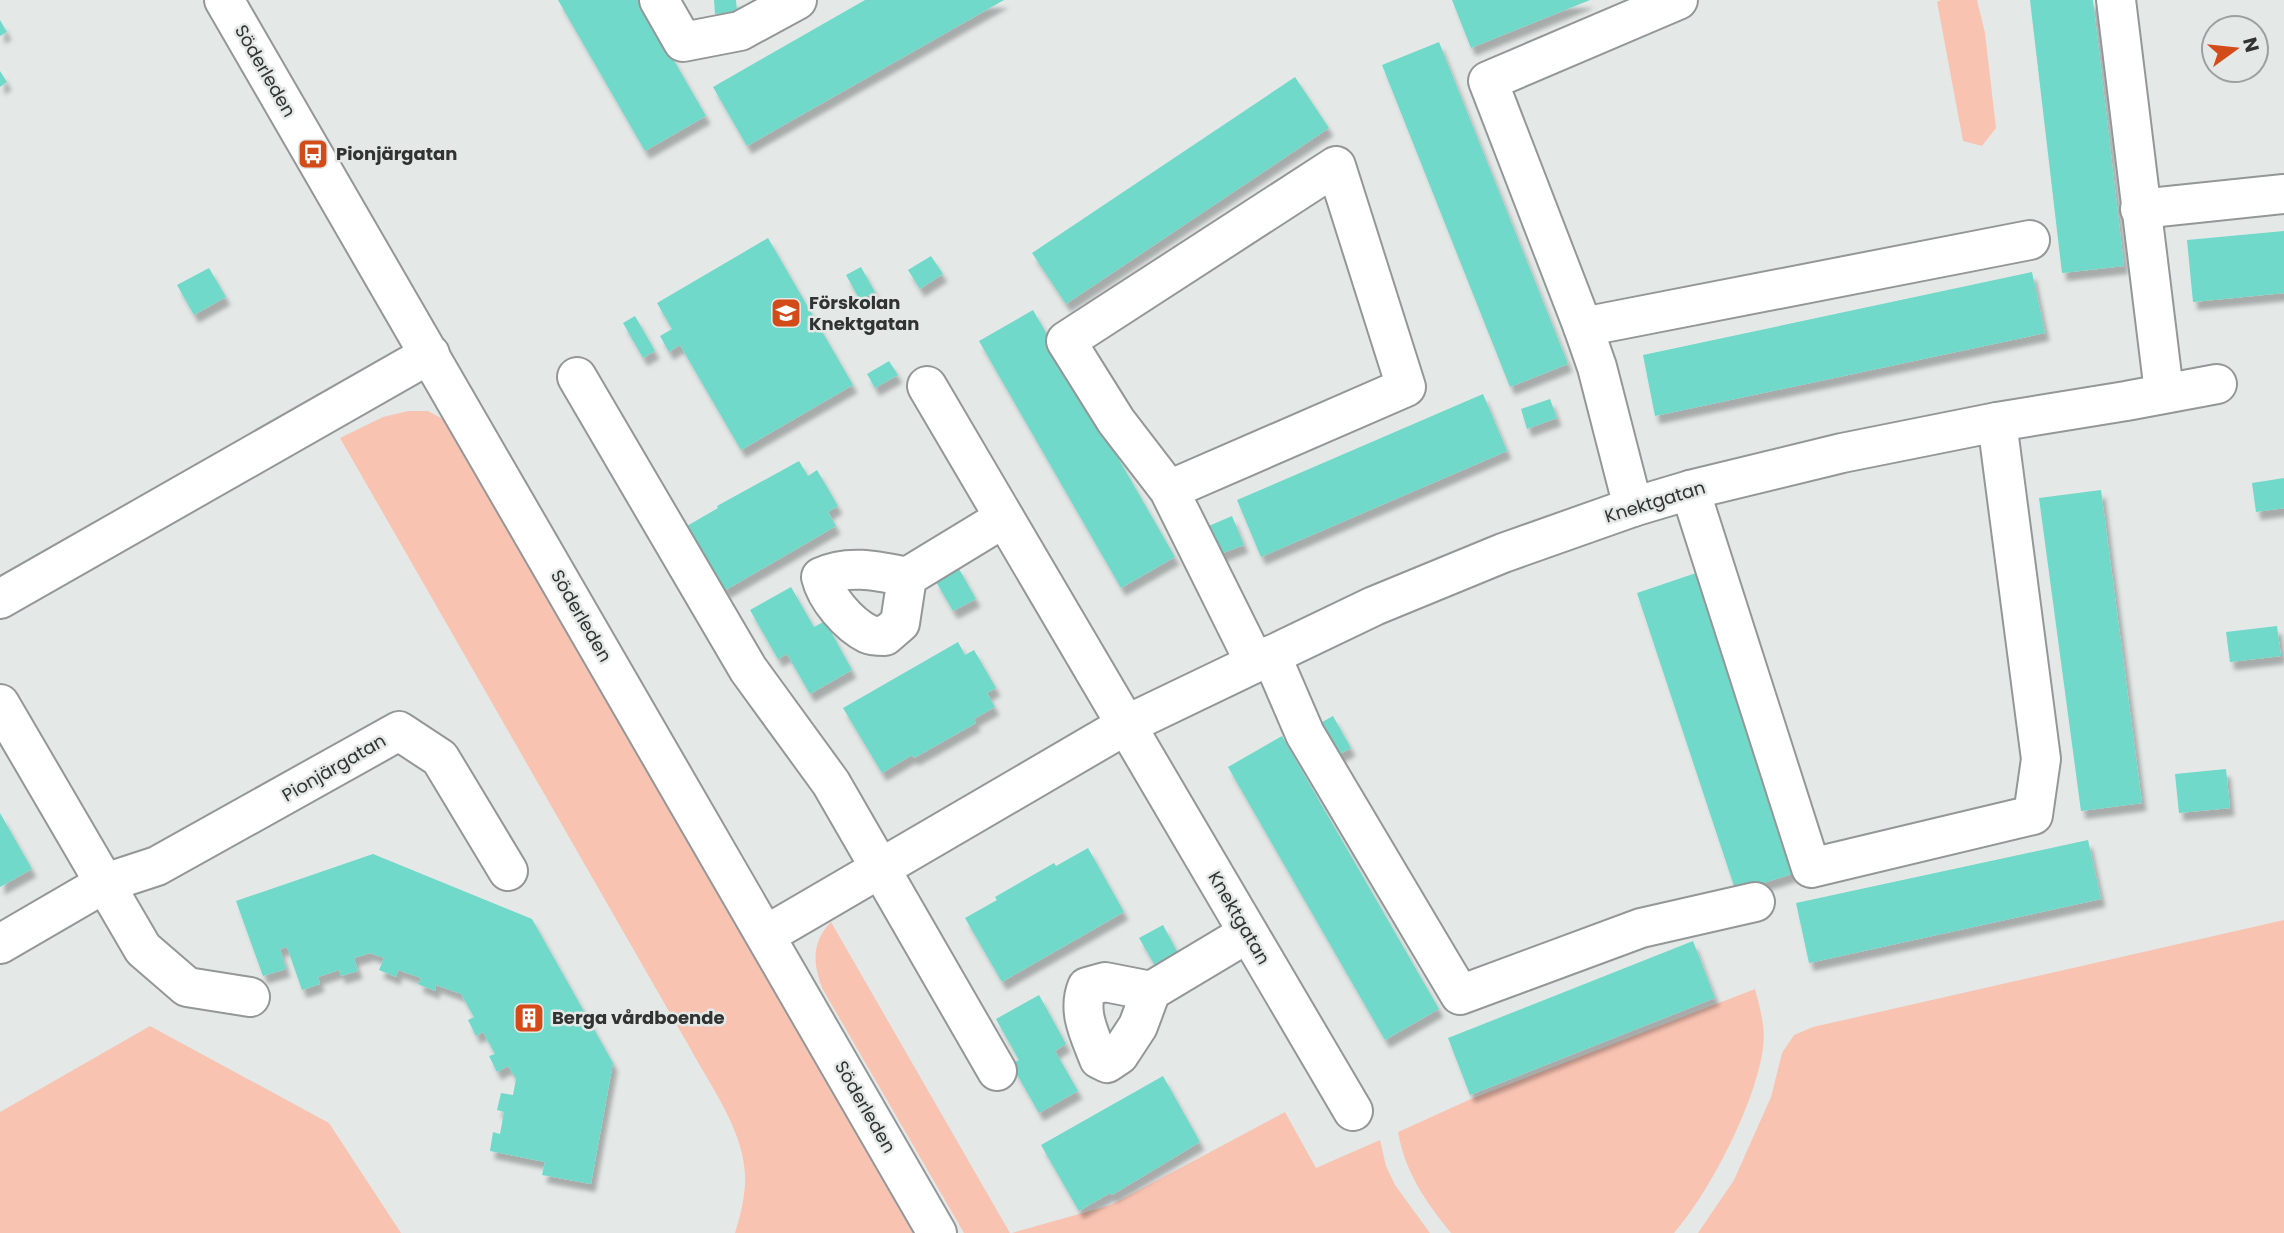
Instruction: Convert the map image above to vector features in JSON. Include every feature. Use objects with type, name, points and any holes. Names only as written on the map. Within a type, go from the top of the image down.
[{"type":"street","name":"Söderleden","points":[[224,0],[937,1233]]},
{"type":"street","points":[[659,0],[683,42],[740,31],[797,0]]},
{"type":"street","points":[[1633,507],[1597,367],[1488,81],[1678,0]]},
{"type":"street","points":[[2116,0],[2164,393]]},
{"type":"street","points":[[1169,490],[1406,387],[1336,166],[1066,341],[1116,421],[1169,490],[1305,734],[1460,995],[1642,928],[1755,902]]},
{"type":"street","points":[[2140,209],[2284,194]]},
{"type":"street","points":[[1583,327],[2030,240]]},
{"type":"street","points":[[0,599],[430,354]]},
{"type":"street","points":[[577,377],[748,669],[831,783],[997,1071]]},
{"type":"street","name":"Knektgatan","points":[[766,935],[1126,725],[1374,606],[1448,575],[1633,507],[1690,490],[1842,453],[1997,422],[2217,384]]},
{"type":"street","name":"Knektgatan","points":[[927,386],[1353,1111]]},
{"type":"street","points":[[1690,490],[1811,868],[2033,815],[2041,759],[1997,422]]},
{"type":"street","points":[[907,576],[1004,518]]},
{"type":"street","points":[[0,704],[142,949],[187,987],[250,997]]},
{"type":"street","name":"Pionjärgatan","points":[[0,944],[105,883],[158,866],[399,731],[440,758],[508,871]]},
{"type":"street","points":[[1151,991],[1248,933]]},
{"type":"shaded area","points":[[1977,0],[1985,33],[1996,128],[1982,146],[1963,141],[1937,2]]},
{"type":"shaded area","points":[[408,411],[428,411],[443,419],[913,1233],[735,1233],[744,1197],[744,1167],[741,1149],[727,1114],[340,438],[383,417]]},
{"type":"shaded area","points":[[2284,920],[2284,1233],[1698,1233],[1734,1180],[1771,1097],[1782,1053],[1794,1035],[1813,1027]]},
{"type":"shaded area","points":[[831,922],[1010,1233],[964,1233],[822,988],[816,962],[817,946]]},
{"type":"shaded area","points":[[1755,989],[1764,1033],[1759,1070],[1741,1119],[1716,1171],[1674,1233],[1451,1233],[1425,1198],[1411,1173],[1398,1132],[1471,1099]]},
{"type":"shaded area","points":[[150,1026],[329,1123],[401,1233],[0,1233],[0,1112]]},
{"type":"shaded area","points":[[1285,1112],[1316,1168],[1380,1140],[1386,1166],[1395,1185],[1430,1233],[1012,1233],[1111,1205]]},
{"type":"building","points":[[558,0],[639,0],[706,116],[645,151]]},
{"type":"building","points":[[714,0],[736,0],[737,12],[715,14]]},
{"type":"building","points":[[865,0],[1004,0],[747,146],[713,87]]},
{"type":"building","points":[[1452,0],[1590,0],[1471,48]]},
{"type":"building","points":[[2030,0],[2093,0],[2124,266],[2062,273]]},
{"type":"building","points":[[0,20],[7,32],[0,36]]},
{"type":"building","points":[[1439,42],[1568,364],[1510,387],[1382,65]]},
{"type":"building","points":[[0,71],[7,82],[0,87]]},
{"type":"building","points":[[1295,77],[1329,128],[1066,304],[1032,253]]},
{"type":"building","points":[[2284,231],[2284,293],[2193,302],[2187,240]]},
{"type":"building","points":[[768,238],[853,385],[741,450],[680,345],[669,352],[660,336],[672,329],[657,303]]},
{"type":"building","points":[[931,256],[943,274],[920,289],[908,270]]},
{"type":"building","points":[[861,267],[875,292],[860,300],[846,275]]},
{"type":"building","points":[[209,268],[226,297],[194,315],[177,285]]},
{"type":"building","points":[[2032,272],[2045,333],[1655,416],[1643,355]]},
{"type":"building","points":[[1033,310],[1175,557],[1121,588],[979,341]]},
{"type":"building","points":[[635,316],[655,351],[643,358],[623,323]]},
{"type":"building","points":[[889,361],[898,375],[875,388],[867,374]]},
{"type":"building","points":[[1483,394],[1507,451],[1261,557],[1237,500]]},
{"type":"building","points":[[1550,399],[1557,418],[1527,429],[1521,409]]},
{"type":"building","points":[[799,461],[808,476],[817,470],[838,506],[828,512],[836,526],[724,591],[687,526],[718,508],[717,506]]},
{"type":"building","points":[[2284,478],[2284,508],[2256,512],[2252,483]]},
{"type":"building","points":[[2101,490],[2142,803],[2081,811],[2039,498]]},
{"type":"building","points":[[1232,516],[1244,545],[1215,556],[1204,528]]},
{"type":"building","points":[[958,567],[976,599],[953,611],[935,580]]},
{"type":"building","points":[[1696,573],[1795,873],[1736,892],[1637,593]]},
{"type":"building","points":[[791,587],[814,627],[825,621],[852,670],[810,694],[787,654],[778,659],[750,610]]},
{"type":"building","points":[[2277,626],[2281,656],[2230,662],[2226,632]]},
{"type":"building","points":[[958,642],[965,655],[974,650],[996,688],[987,693],[995,707],[974,719],[976,723],[882,773],[843,708]]},
{"type":"building","points":[[1333,716],[1351,748],[1333,758],[1315,726]]},
{"type":"building","points":[[1282,736],[1439,1009],[1385,1040],[1228,767]]},
{"type":"building","points":[[2226,769],[2230,808],[2179,813],[2175,774]]},
{"type":"building","points":[[0,813],[32,869],[0,887]]},
{"type":"building","points":[[2088,840],[2101,899],[1809,963],[1796,903]]},
{"type":"building","points":[[1088,848],[1124,912],[1002,982],[965,918],[1054,863],[1056,866]]},
{"type":"building","name":"Berga vårdboende","points":[[373,854],[532,919],[613,1063],[591,1184],[542,1175],[545,1162],[490,1151],[493,1132],[500,1134],[504,1112],[497,1110],[501,1093],[513,1095],[516,1079],[508,1066],[497,1072],[489,1056],[495,1054],[483,1032],[476,1036],[468,1020],[474,1017],[461,994],[436,985],[435,991],[418,984],[421,978],[398,970],[396,977],[379,970],[384,958],[370,953],[354,958],[358,971],[341,976],[339,970],[318,977],[320,984],[302,990],[287,947],[280,949],[286,969],[263,976],[236,901]]},
{"type":"building","points":[[1163,925],[1180,957],[1157,969],[1139,938]]},
{"type":"building","points":[[1693,941],[1715,998],[1470,1095],[1448,1038]]},
{"type":"building","points":[[1039,995],[1066,1044],[1055,1051],[1078,1091],[1039,1113],[1011,1064],[1019,1060],[996,1019]]},
{"type":"building","points":[[1163,1076],[1200,1142],[1112,1195],[1110,1193],[1079,1211],[1041,1145]]},
{"type":"place","name":"Pionjärgatan","points":[[313,154]]},
{"type":"place","name":"Förskolan Knektgatan","points":[[786,313]]},
{"type":"place","name":"Berga vårdboende","points":[[529,1018]]}]
